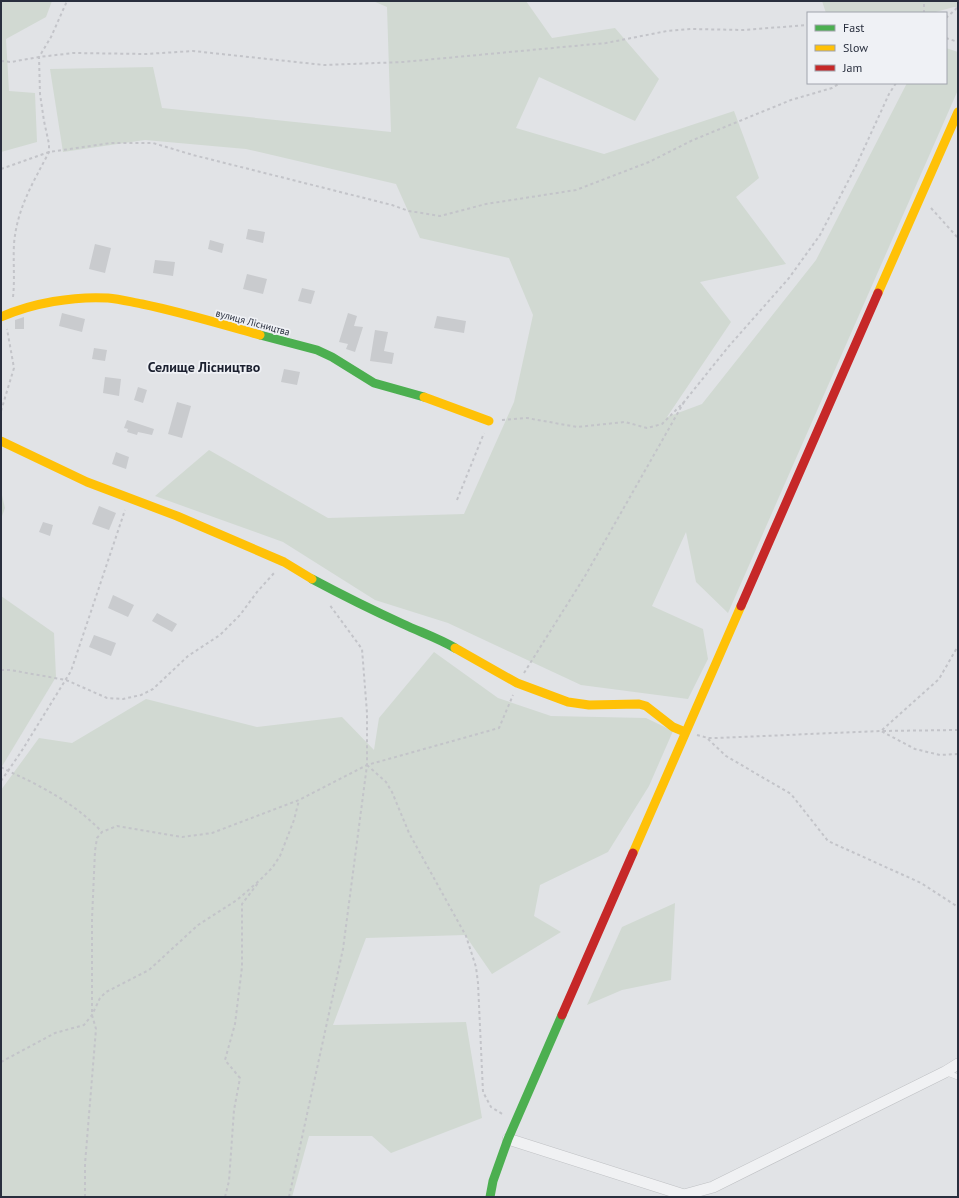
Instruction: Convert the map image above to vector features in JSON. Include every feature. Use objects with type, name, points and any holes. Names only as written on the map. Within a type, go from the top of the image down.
[{"type":"street","points":[[490,1197],[493,1181],[508,1139],[685,732],[958,112]]},
{"type":"street","name":"вулиця Лісництва","points":[[5,315],[19,309],[83,298],[110,298],[156,307],[317,350],[332,357],[374,383],[419,395],[489,421]]},
{"type":"street","points":[[1,441],[58,469],[177,516],[284,562],[312,580],[352,601],[423,633],[440,639],[517,683],[568,702],[589,705],[639,704],[646,706],[674,727],[685,732]]},
{"type":"street","points":[[508,1139],[684,1195],[713,1187],[945,1072],[958,1064]]},
{"type":"lane","points":[[945,1072],[958,1077]]},
{"type":"path","points":[[1,411],[14,368],[5,315],[14,289],[14,244],[19,217],[25,199],[49,152],[49,144],[40,94],[39,57],[51,37],[66,1]]},
{"type":"path","points":[[924,1],[924,12]]},
{"type":"path","points":[[947,17],[958,7]]},
{"type":"path","points":[[1,61],[11,62],[73,53],[146,54],[193,51],[324,64],[403,62],[606,43],[667,31],[690,29],[743,30],[807,25]]},
{"type":"path","points":[[947,38],[958,42]]},
{"type":"path","points":[[1,169],[49,152],[111,143],[153,142],[193,156],[384,203],[409,211],[440,216],[486,204],[576,190],[649,162],[693,140],[791,100],[832,88],[838,84]]},
{"type":"path","points":[[457,500],[489,421],[527,418],[577,426],[625,422],[647,428],[662,424],[684,402],[729,346],[789,278],[820,235],[856,166],[889,94],[895,84]]},
{"type":"path","points":[[921,197],[958,238]]},
{"type":"path","points":[[85,1197],[85,1164],[96,1029],[92,1015],[92,919],[97,838],[102,832],[117,826],[182,837],[212,833],[299,800],[367,765],[499,728],[517,683],[586,576],[684,402]]},
{"type":"path","points":[[1,781],[21,752],[71,671],[129,498]]},
{"type":"path","points":[[1,670],[10,670],[66,680],[107,698],[123,699],[141,695],[153,689],[188,656],[220,636],[240,615],[257,592],[284,562]]},
{"type":"path","points":[[289,1197],[343,950],[367,765],[367,713],[362,649],[325,598]]},
{"type":"path","points":[[881,731],[938,679],[958,646]]},
{"type":"path","points":[[685,732],[708,738],[881,731],[958,730]]},
{"type":"path","points":[[881,731],[915,749],[940,755],[958,754]]},
{"type":"path","points":[[708,738],[726,756],[791,794],[828,841],[921,883],[958,907]]},
{"type":"path","points":[[367,765],[386,782],[392,792],[409,833],[466,936],[476,966],[478,983],[483,1092],[491,1107],[505,1116]]},
{"type":"path","points":[[1,767],[38,785],[70,804],[86,815],[102,832]]},
{"type":"path","points":[[1,1062],[55,1032],[84,1025],[92,1015],[100,998],[106,992],[150,970],[198,925],[237,900],[260,880],[272,868],[280,856],[294,820],[299,800]]},
{"type":"path","points":[[224,1197],[229,1181],[234,1110],[240,1078],[225,1060],[235,1024],[242,967],[242,904],[260,880]]},
{"type":"shaded area","points":[[1,1],[52,1],[46,17],[6,39],[9,91],[35,93],[37,142],[1,152]]},
{"type":"shaded area","points":[[373,1],[526,1],[552,38],[615,28],[659,79],[635,121],[539,77],[516,128],[604,154],[734,111],[759,178],[736,197],[786,264],[700,282],[731,322],[667,417],[702,404],[816,260],[906,84],[947,84],[947,48],[958,52],[958,90],[728,613],[696,582],[686,532],[652,606],[703,629],[708,659],[688,699],[581,685],[448,623],[375,600],[283,542],[155,496],[209,450],[328,518],[464,514],[514,402],[533,315],[509,258],[420,238],[396,184],[246,149],[145,140],[63,152],[50,69],[153,67],[162,108],[391,132],[387,7]]},
{"type":"shaded area","points":[[822,1],[958,1],[958,8],[954,7],[936,12],[826,12]]},
{"type":"shaded area","points":[[1,491],[5,508],[1,519]]},
{"type":"shaded area","points":[[1,596],[54,633],[56,677],[1,768]]},
{"type":"shaded area","points":[[434,652],[498,698],[551,716],[646,718],[673,731],[649,786],[608,852],[540,885],[534,916],[561,932],[492,974],[465,935],[366,938],[333,1025],[466,1022],[482,1118],[391,1153],[372,1136],[309,1136],[292,1197],[1,1197],[1,790],[39,738],[72,743],[146,699],[257,727],[342,717],[374,750],[379,718]]},
{"type":"shaded area","points":[[675,903],[671,980],[622,990],[587,1005],[622,927]]},
{"type":"building","points":[[248,229],[265,232],[263,243],[246,239]]},
{"type":"building","points":[[210,240],[224,244],[222,253],[208,249]]},
{"type":"building","points":[[95,244],[111,248],[105,273],[89,269]]},
{"type":"building","points":[[155,260],[175,262],[173,276],[153,273]]},
{"type":"building","points":[[247,274],[267,279],[263,294],[243,289]]},
{"type":"building","points":[[302,288],[315,291],[311,304],[298,301]]},
{"type":"building","points":[[62,313],[85,319],[82,332],[59,326]]},
{"type":"building","points":[[348,313],[357,316],[354,326],[363,327],[355,352],[346,349],[348,344],[339,342]]},
{"type":"building","points":[[437,316],[466,321],[464,333],[434,328]]},
{"type":"building","points":[[24,317],[24,329],[15,329],[15,320]]},
{"type":"building","points":[[375,330],[388,332],[384,351],[394,353],[392,364],[370,361]]},
{"type":"building","points":[[94,348],[107,350],[105,361],[92,359]]},
{"type":"building","points":[[284,369],[300,372],[297,385],[281,382]]},
{"type":"building","points":[[105,377],[121,379],[119,396],[103,393]]},
{"type":"building","points":[[138,387],[147,390],[143,403],[134,400]]},
{"type":"building","points":[[177,402],[191,406],[182,438],[168,434]]},
{"type":"building","points":[[127,420],[154,429],[152,435],[138,432],[137,435],[127,432],[128,429],[124,428]]},
{"type":"building","points":[[116,452],[129,457],[126,469],[112,464]]},
{"type":"building","points":[[99,506],[116,513],[109,530],[92,524]]},
{"type":"building","points":[[43,522],[53,525],[50,536],[39,532]]},
{"type":"building","points":[[113,595],[134,605],[128,617],[108,608]]},
{"type":"building","points":[[157,613],[177,624],[172,632],[152,621]]},
{"type":"building","points":[[94,635],[116,643],[111,656],[89,647]]},
{"type":"traffic: fast","points":[[260,335],[317,350],[332,357],[374,383],[424,397]]},
{"type":"traffic: fast","points":[[312,579],[368,608],[455,648]]},
{"type":"traffic: fast","points":[[490,1197],[493,1181],[508,1139],[562,1015]]},
{"type":"traffic: slow","points":[[878,293],[958,112]]},
{"type":"traffic: slow","points":[[1,317],[40,304],[67,299],[108,298],[142,304],[201,318],[260,335]]},
{"type":"traffic: slow","points":[[424,397],[489,421]]},
{"type":"traffic: slow","points":[[1,441],[87,482],[177,516],[284,562],[312,579]]},
{"type":"traffic: slow","points":[[633,853],[741,606]]},
{"type":"traffic: slow","points":[[455,648],[517,683],[568,702],[589,705],[639,704],[646,706],[673,727],[685,732]]},
{"type":"traffic: jam","points":[[741,606],[878,293]]},
{"type":"traffic: jam","points":[[562,1015],[633,853]]},
{"type":"district","name":"Селище Лісництво","points":[[204,367]]}]
